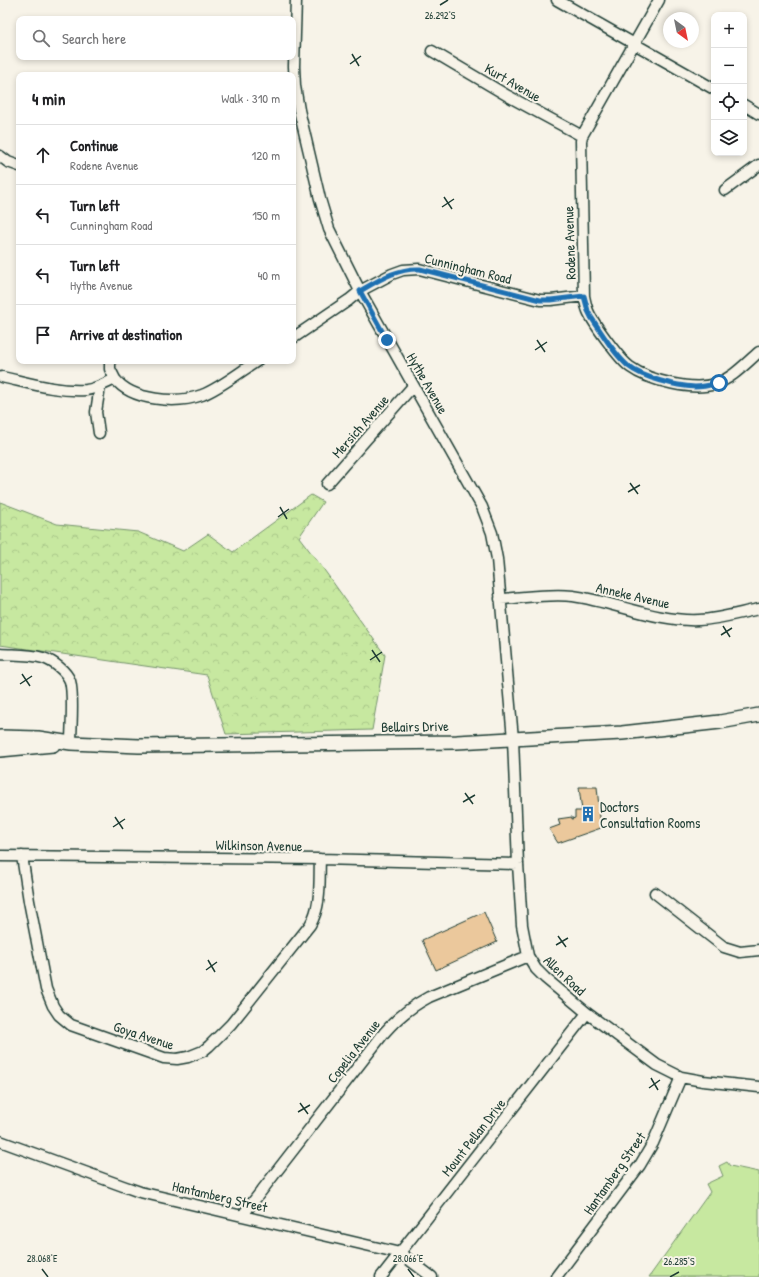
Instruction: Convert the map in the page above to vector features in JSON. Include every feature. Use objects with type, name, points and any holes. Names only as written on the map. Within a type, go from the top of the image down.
[{"type":"street","name":"Hythe Avenue","points":[[296,0],[296,16]]},
{"type":"street","points":[[557,0],[711,87]]},
{"type":"street","name":"Rodene Avenue","points":[[659,0],[582,136],[580,148],[584,296],[588,311],[622,359],[634,370],[650,377],[682,385],[696,387],[719,383],[731,377],[759,352]]},
{"type":"street","name":"Kurt Avenue","points":[[432,51],[508,96],[582,136]]},
{"type":"street","name":"Hythe Avenue","points":[[294,60],[295,72]]},
{"type":"street","name":"Hythe Avenue","points":[[296,84],[299,110],[320,199],[329,229],[360,291],[485,514],[494,540],[513,739]]},
{"type":"street","points":[[747,108],[759,114]]},
{"type":"street","points":[[0,156],[8,162],[16,165]]},
{"type":"street","points":[[725,190],[759,165]]},
{"type":"street","name":"Cunningham Road","points":[[296,336],[360,291],[392,274],[403,270],[420,269],[540,300],[584,296]]},
{"type":"street","points":[[110,364],[110,369],[120,385],[134,393],[151,398],[168,400],[202,395],[252,364]]},
{"type":"street","points":[[2,377],[72,390],[87,390],[116,379]]},
{"type":"street","points":[[99,433],[96,412],[100,386]]},
{"type":"street","name":"Mersich Avenue","points":[[327,484],[414,386]]},
{"type":"street","name":"Anneke Avenue","points":[[500,599],[543,595],[573,596],[658,616],[698,620],[711,619],[759,609]]},
{"type":"street","points":[[0,654],[44,658],[51,661],[65,673],[69,679],[71,689],[71,743]]},
{"type":"street","name":"Bellairs Drive","points":[[71,743],[139,746],[457,742],[622,733],[720,722],[759,715]]},
{"type":"street","points":[[0,737],[38,738],[71,743]]},
{"type":"street","name":"Allen Road","points":[[513,739],[522,925],[528,956],[536,969],[587,1013],[657,1065],[681,1077],[759,1087]]},
{"type":"street","points":[[0,750],[71,743]]},
{"type":"street","name":"Wilkinson Avenue","points":[[0,856],[320,859],[518,864]]},
{"type":"street","name":"Goya Avenue","points":[[22,856],[46,989],[53,1006],[59,1015],[71,1025],[157,1056],[174,1060],[193,1056],[203,1051],[214,1042],[231,1024],[310,925],[316,916],[318,908],[320,859]]},
{"type":"street","points":[[654,892],[724,947],[740,952],[759,950]]},
{"type":"street","name":"Copelia Avenue","points":[[242,1216],[384,1034],[400,1016],[429,997],[528,956]]},
{"type":"street","name":"Mount Pellan Drive","points":[[381,1277],[587,1013]]},
{"type":"street","name":"Hantamberg Street","points":[[556,1277],[640,1165],[653,1143],[681,1077]]},
{"type":"street","name":"Hantamberg Street","points":[[0,1141],[123,1186],[400,1253],[432,1277]]},
{"type":"green space","points":[[311,495],[323,502],[299,537],[385,655],[372,730],[226,734],[207,675],[0,645],[0,502],[57,524],[138,532],[183,551],[208,534],[233,552]]},
{"type":"green space","points":[[727,1162],[730,1166],[759,1172],[759,1277],[649,1277],[710,1192],[706,1184],[723,1176],[719,1166]]},
{"type":"building","name":"Doctors Consultation Rooms","points":[[579,787],[597,787],[601,828],[558,843],[549,829],[560,825],[558,819],[575,818],[575,811],[582,811]]},
{"type":"building","points":[[484,912],[497,942],[436,970],[422,940]]},
{"type":"place","name":"Doctors Consultation Rooms","points":[[588,814]]},
{"type":"route","points":[[387,340],[360,291],[392,274],[403,270],[420,269],[540,300],[584,296],[591,317],[610,345],[624,362],[634,370],[650,377],[682,385],[703,387],[719,383]]}]
